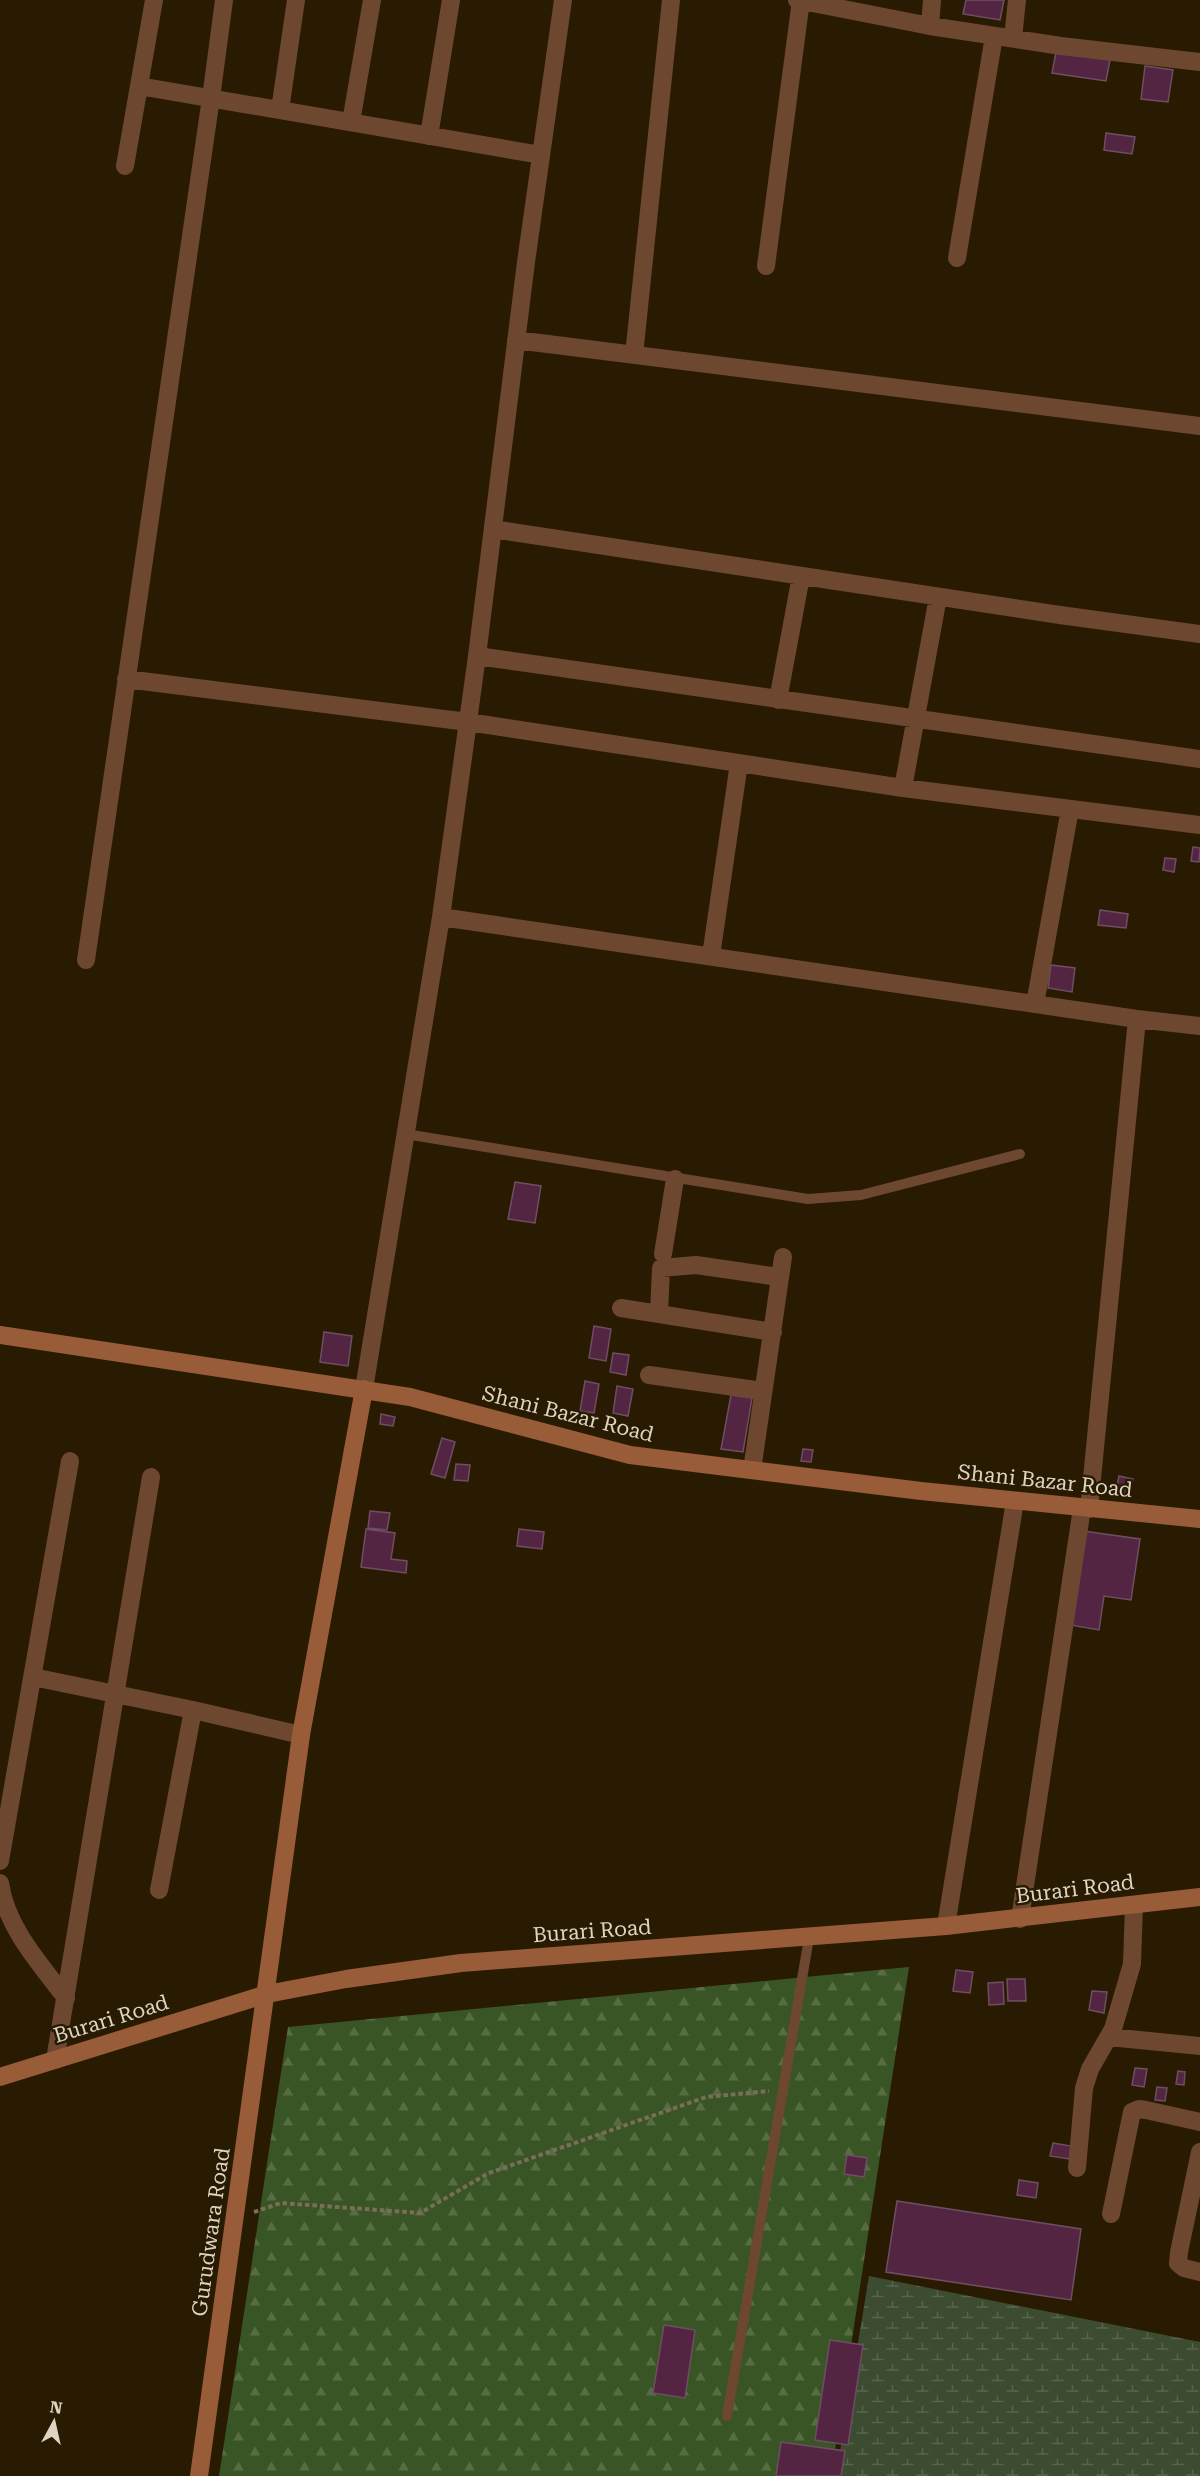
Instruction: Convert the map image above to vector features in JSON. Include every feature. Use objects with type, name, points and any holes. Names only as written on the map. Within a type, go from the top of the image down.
[{"type":"street","points":[[125,166],[154,0]]},
{"type":"street","points":[[86,960],[224,0]]},
{"type":"street","points":[[280,110],[296,0]]},
{"type":"street","points":[[351,122],[372,0]]},
{"type":"street","points":[[429,135],[451,0]]},
{"type":"street","points":[[364,1389],[441,916],[563,0]]},
{"type":"street","points":[[634,355],[671,0]]},
{"type":"street","points":[[796,0],[867,8],[930,26],[994,36],[1200,62]]},
{"type":"street","points":[[766,266],[801,0]]},
{"type":"street","points":[[930,26],[932,0]]},
{"type":"street","points":[[1013,38],[1017,0]]},
{"type":"street","points":[[957,258],[994,36]]},
{"type":"street","points":[[139,86],[541,154]]},
{"type":"street","points":[[516,340],[1200,426]]},
{"type":"street","points":[[493,529],[938,597],[1200,634]]},
{"type":"street","points":[[778,700],[801,576]]},
{"type":"street","points":[[903,788],[938,597]]},
{"type":"street","points":[[477,656],[1200,759]]},
{"type":"street","points":[[126,679],[468,722],[903,788],[1200,825]]},
{"type":"street","points":[[711,956],[739,763]]},
{"type":"street","points":[[1035,1004],[1070,808]]},
{"type":"street","points":[[441,916],[1137,1019],[1200,1026]]},
{"type":"street","points":[[1020,1919],[1086,1509],[1137,1019]]},
{"type":"street","points":[[663,1254],[675,1179]]},
{"type":"street","points":[[752,1470],[783,1257]]},
{"type":"street","points":[[659,1314],[661,1268],[696,1264],[779,1276]]},
{"type":"street","points":[[621,1308],[772,1332]]},
{"type":"street","name":"Shani Bazar Road","points":[[0,1335],[410,1397],[630,1455],[1086,1509],[1200,1519]]},
{"type":"street","points":[[650,1375],[763,1391]]},
{"type":"street","name":"Gurudwara Road","points":[[199,2476],[301,1735],[364,1389]]},
{"type":"street","points":[[0,1861],[70,1461]]},
{"type":"street","points":[[55,2060],[150,1478]]},
{"type":"street","points":[[946,1926],[1015,1501]]},
{"type":"street","points":[[33,1677],[116,1693],[301,1735]]},
{"type":"street","points":[[159,1890],[194,1710]]},
{"type":"street","points":[[0,1883],[2,1898],[16,1927],[66,1998]]},
{"type":"street","name":"Burari Road","points":[[0,2077],[267,1994],[346,1979],[461,1963],[946,1926],[1200,1897]]},
{"type":"street","points":[[1077,2168],[1084,2088],[1090,2069],[1109,2037],[1120,2010],[1132,1964],[1134,1905]]},
{"type":"street","points":[[1109,2037],[1200,2046]]},
{"type":"street","points":[[1112,2214],[1132,2112],[1139,2109],[1146,2110],[1200,2122]]},
{"type":"street","points":[[1200,2152],[1178,2263],[1184,2268],[1200,2272]]},
{"type":"lane","points":[[405,1134],[808,1200],[861,1195],[1020,1154]]},
{"type":"lane","points":[[727,2416],[809,1938]]},
{"type":"path","points":[[236,2218],[281,2204],[420,2213],[489,2173],[651,2116],[706,2097],[770,2091]]},
{"type":"green space","points":[[909,1967],[831,2476],[219,2476],[288,2027]]},
{"type":"green space","points":[[869,2276],[1200,2342],[1200,2476],[836,2476]]},
{"type":"building","points":[[966,0],[1004,0],[1000,20],[963,14]]},
{"type":"building","points":[[1056,52],[1110,60],[1106,81],[1052,73]]},
{"type":"building","points":[[1145,66],[1173,70],[1168,102],[1141,99]]},
{"type":"building","points":[[1106,133],[1135,137],[1132,154],[1104,150]]},
{"type":"building","points":[[1193,847],[1200,848],[1199,862],[1191,861]]},
{"type":"building","points":[[1165,858],[1176,859],[1174,872],[1163,870]]},
{"type":"building","points":[[1100,910],[1128,914],[1126,928],[1098,925]]},
{"type":"building","points":[[1051,965],[1075,968],[1072,992],[1048,988]]},
{"type":"building","points":[[515,1182],[541,1186],[535,1223],[508,1219]]},
{"type":"building","points":[[594,1326],[611,1329],[606,1361],[589,1358]]},
{"type":"building","points":[[324,1332],[352,1336],[348,1366],[320,1362]]},
{"type":"building","points":[[613,1353],[629,1355],[626,1375],[610,1372]]},
{"type":"building","points":[[585,1381],[599,1384],[594,1413],[580,1411]]},
{"type":"building","points":[[617,1386],[633,1389],[628,1416],[613,1413]]},
{"type":"building","points":[[731,1395],[752,1398],[743,1452],[721,1449]]},
{"type":"building","points":[[381,1414],[395,1417],[393,1426],[380,1424]]},
{"type":"building","points":[[442,1438],[455,1442],[445,1478],[431,1474]]},
{"type":"building","points":[[803,1449],[813,1450],[811,1462],[801,1461]]},
{"type":"building","points":[[456,1464],[470,1465],[468,1481],[454,1480]]},
{"type":"building","points":[[1119,1476],[1133,1479],[1130,1494],[1116,1492]]},
{"type":"building","points":[[370,1511],[390,1513],[387,1530],[368,1528]]},
{"type":"building","points":[[366,1529],[395,1533],[391,1559],[407,1561],[406,1573],[361,1567]]},
{"type":"building","points":[[519,1529],[544,1532],[542,1549],[517,1546]]},
{"type":"building","points":[[1083,1531],[1140,1539],[1131,1600],[1104,1596],[1099,1630],[1070,1625]]},
{"type":"building","points":[[956,1970],[973,1972],[970,1993],[953,1991]]},
{"type":"building","points":[[1007,1979],[1025,1979],[1026,2001],[1008,2001]]},
{"type":"building","points":[[1003,1982],[1004,2004],[989,2005],[988,1983]]},
{"type":"building","points":[[1092,1991],[1107,1992],[1104,2013],[1089,2010]]},
{"type":"building","points":[[1135,2068],[1147,2069],[1144,2087],[1132,2085]]},
{"type":"building","points":[[1178,2071],[1185,2072],[1184,2085],[1176,2084]]},
{"type":"building","points":[[1157,2087],[1167,2088],[1165,2101],[1155,2100]]},
{"type":"building","points":[[1053,2143],[1071,2146],[1069,2159],[1050,2156]]},
{"type":"building","points":[[847,2155],[867,2158],[864,2177],[844,2174]]},
{"type":"building","points":[[1019,2180],[1038,2183],[1036,2198],[1017,2195]]},
{"type":"building","points":[[897,2201],[1081,2229],[1071,2300],[886,2272]]},
{"type":"building","points":[[664,2325],[695,2330],[685,2398],[653,2393]]},
{"type":"building","points":[[830,2340],[863,2345],[848,2445],[815,2440]]},
{"type":"building","points":[[781,2442],[845,2451],[841,2476],[776,2476]]}]
